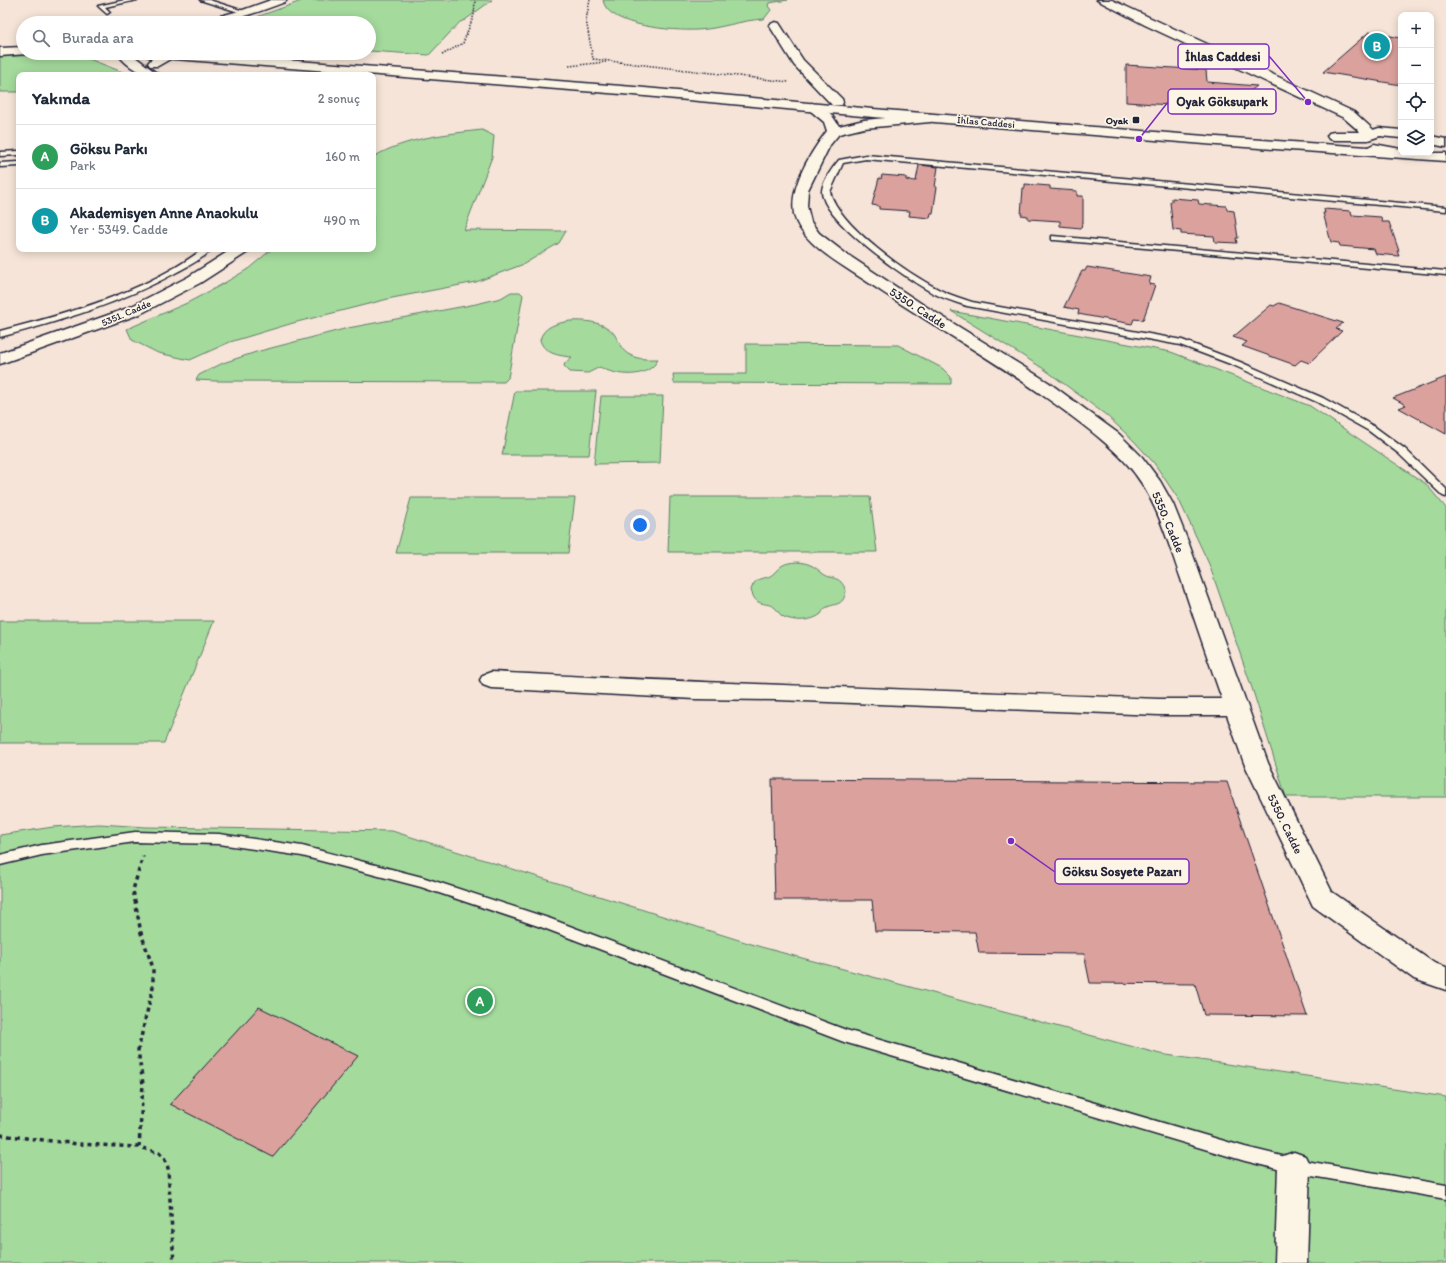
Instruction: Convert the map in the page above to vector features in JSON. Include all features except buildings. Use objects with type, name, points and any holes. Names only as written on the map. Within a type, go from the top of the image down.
[{"type":"street","points":[[232,16],[281,0]]},
{"type":"street","points":[[1103,0],[1149,23],[1349,115],[1398,133]]},
{"type":"street","points":[[239,16],[247,12]]},
{"type":"street","points":[[775,25],[798,62],[837,102]]},
{"type":"street","points":[[0,43],[16,42]]},
{"type":"street","points":[[0,52],[16,51]]},
{"type":"street","points":[[131,60],[135,64],[148,60]]},
{"type":"street","points":[[152,60],[158,72]]},
{"type":"street","points":[[243,60],[805,104]]},
{"type":"street","points":[[375,60],[595,78],[805,104],[829,119],[833,123],[834,131],[864,124],[930,118]]},
{"type":"street","name":"İhlas Caddesi","points":[[805,104],[837,102],[1307,136],[1369,135],[1380,132],[1398,133]]},
{"type":"street","name":"İhlas Caddesi","points":[[805,104],[930,118],[1217,141],[1398,153]]},
{"type":"street","points":[[1349,115],[1369,135],[1365,139],[1367,142],[1387,152]]},
{"type":"street","name":"5350. Cadde","points":[[834,131],[824,144],[802,190],[800,206],[804,222],[811,232],[814,236],[846,260],[916,307],[1042,386],[1112,438],[1135,461],[1150,481],[1163,504],[1179,544],[1256,763],[1322,899],[1424,971],[1446,979]]},
{"type":"street","points":[[1434,141],[1446,143]]},
{"type":"street","points":[[1434,156],[1446,157]]},
{"type":"street","name":"5351. Cadde","points":[[0,359],[134,311],[194,280],[238,252]]},
{"type":"street","points":[[491,680],[695,691],[778,692],[1159,707],[1237,707]]},
{"type":"street","points":[[1291,1263],[1294,1166]]},
{"type":"lane","points":[[107,12],[101,6],[134,0]]},
{"type":"lane","points":[[203,0],[247,12]]},
{"type":"lane","points":[[0,154],[16,153]]},
{"type":"lane","points":[[1446,209],[866,157],[840,161],[826,192],[829,202],[834,210],[861,239],[914,279],[937,292],[970,304],[1182,343],[1201,350],[1302,392],[1369,428],[1395,446],[1446,494]]},
{"type":"lane","points":[[0,165],[16,164]]},
{"type":"lane","points":[[1055,238],[1446,273]]},
{"type":"lane","points":[[0,334],[73,315],[115,300],[164,276],[203,252]]},
{"type":"lane","points":[[0,860],[42,850],[135,837],[219,839],[302,851],[422,882],[546,923],[844,1036],[1245,1154],[1294,1166],[1446,1192]]},
{"type":"path","points":[[442,55],[463,43],[474,15],[475,0]]},
{"type":"path","points":[[590,0],[586,20],[593,58],[822,86]]},
{"type":"path","points":[[138,1147],[143,1084],[138,1050],[150,1005],[153,968],[141,933],[133,890],[139,866],[149,838]]},
{"type":"path","points":[[0,1135],[78,1144],[138,1147],[159,1153],[164,1158],[168,1168],[174,1263]]},
{"type":"green space","points":[[304,0],[492,0],[460,22],[429,55],[376,51],[376,16],[259,16]]},
{"type":"green space","points":[[603,0],[788,0],[769,3],[768,6],[771,10],[764,19],[706,29],[674,30],[643,26],[629,22],[616,16],[607,9]]},
{"type":"green space","points":[[0,56],[16,56],[16,60],[92,60],[122,72],[16,72],[16,92],[0,92]]},
{"type":"green space","points":[[482,130],[494,136],[492,157],[464,230],[566,231],[559,243],[524,264],[476,282],[392,298],[293,323],[230,342],[190,360],[158,353],[132,340],[127,329],[187,303],[221,285],[248,269],[268,252],[376,252],[376,156],[399,145],[440,135]]},
{"type":"green space","points":[[511,292],[520,292],[523,295],[508,378],[504,382],[196,380],[199,375],[223,363],[256,352],[348,328],[476,304],[501,298]]},
{"type":"green space","points":[[951,311],[1171,352],[1310,406],[1426,484],[1446,508],[1446,797],[1286,797],[1253,691],[1209,564],[1179,500],[1154,463],[1134,441],[1106,415],[1044,369]]},
{"type":"green space","points":[[570,321],[597,323],[614,333],[625,352],[633,357],[658,359],[654,366],[640,373],[623,374],[600,367],[588,373],[570,372],[564,366],[565,363],[572,357],[558,355],[549,351],[542,345],[540,340],[544,331],[548,328],[556,324]]},
{"type":"green space","points":[[746,344],[898,345],[942,368],[951,377],[951,384],[674,383],[673,374],[746,374]]},
{"type":"green space","points":[[515,391],[596,391],[589,455],[502,455]]},
{"type":"green space","points":[[601,396],[663,396],[660,463],[594,464]]},
{"type":"green space","points":[[670,497],[870,497],[877,552],[668,552]]},
{"type":"green space","points":[[411,498],[575,498],[568,553],[396,553]]},
{"type":"green space","points":[[797,562],[811,565],[826,575],[841,582],[846,591],[843,600],[838,604],[824,609],[817,617],[807,620],[797,620],[782,616],[774,607],[758,602],[755,599],[751,590],[755,582],[770,576],[783,565]]},
{"type":"green space","points":[[0,621],[214,621],[164,743],[0,743]]},
{"type":"green space","points":[[99,824],[146,827],[392,831],[761,947],[1160,1054],[1446,1097],[1446,1263],[0,1263],[0,835],[53,827]]},
{"type":"place","name":"Akademisyen Anne Anaokulu","points":[[1377,46]]},
{"type":"place","name":"İhlas Caddesi","points":[[1308,102]]},
{"type":"place","name":"Oyak","points":[[1136,120]]},
{"type":"place","name":"Oyak Göksupark","points":[[1139,139]]},
{"type":"place","name":"Göksu Sosyete Pazarı","points":[[1011,841]]},
{"type":"place","name":"Göksu Parkı","points":[[480,1001]]}]
